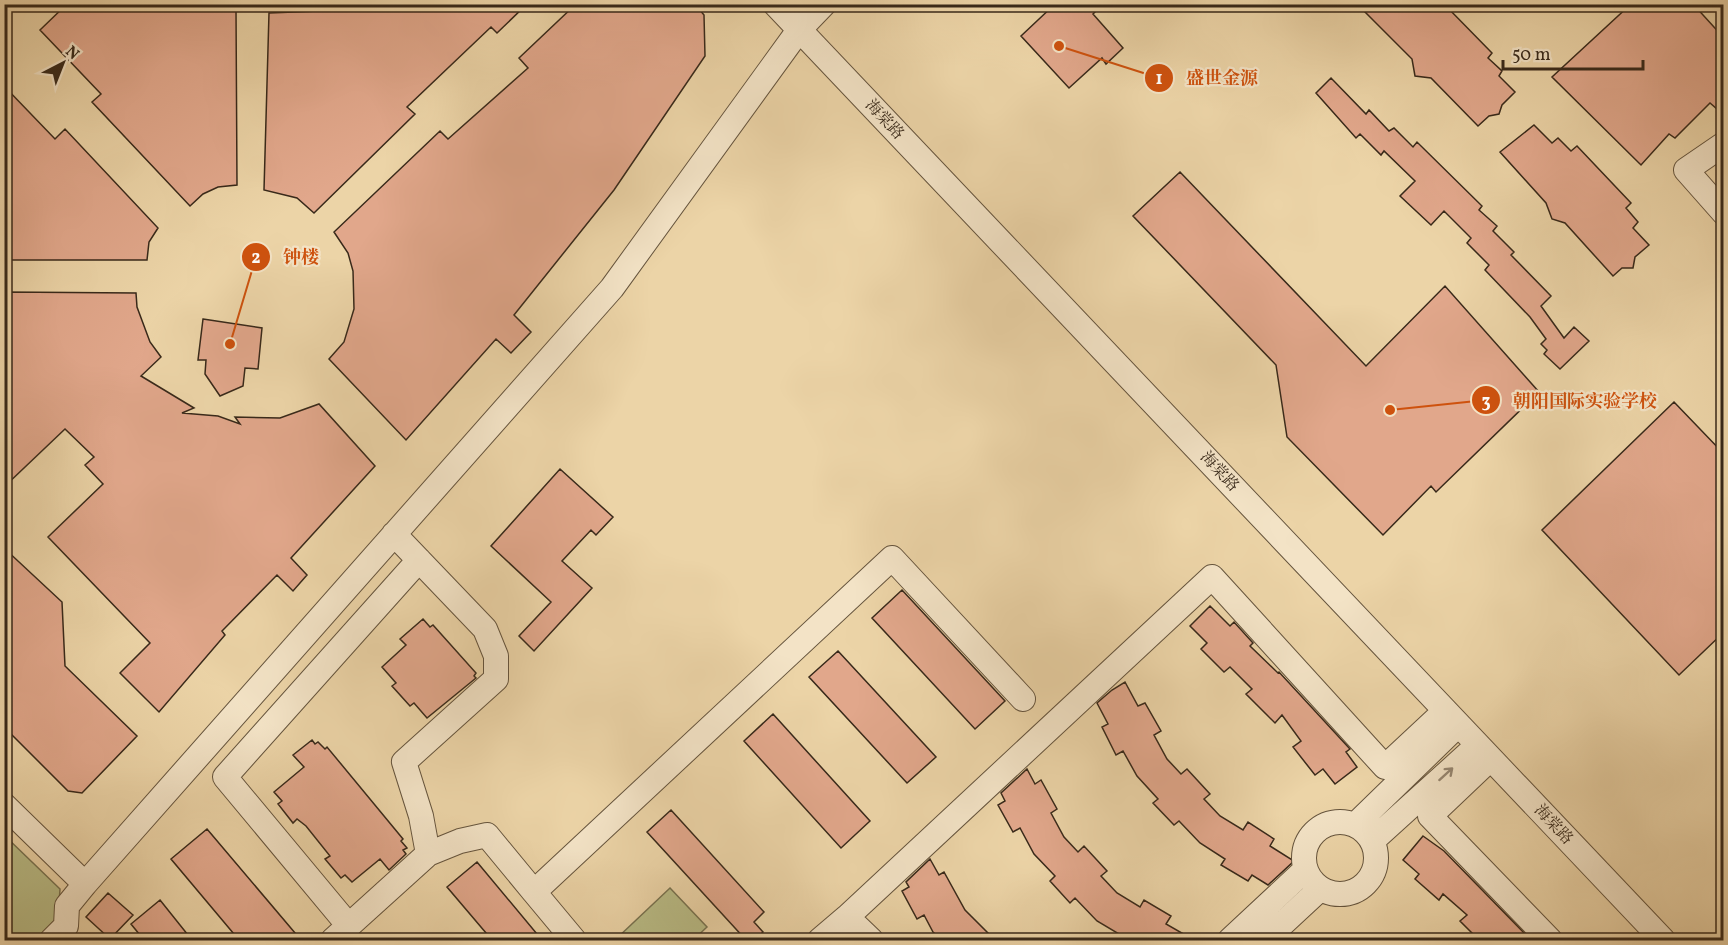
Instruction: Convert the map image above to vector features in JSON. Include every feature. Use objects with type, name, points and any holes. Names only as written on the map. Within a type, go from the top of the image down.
[{"type":"street","name":"海棠路","points":[[775,4],[1663,940]]},
{"type":"street","points":[[52,940],[66,926],[67,906],[85,884],[612,288],[799,30],[824,4]]},
{"type":"street","points":[[1724,144],[1686,170],[1724,213]]},
{"type":"street","points":[[394,534],[485,629],[496,656],[496,679],[404,762],[421,816],[428,854]]},
{"type":"street","points":[[534,892],[892,558],[1023,699]]},
{"type":"street","points":[[419,560],[225,777],[341,933],[428,854],[460,841],[487,836],[574,940]]},
{"type":"street","points":[[820,940],[1212,577],[1423,809],[1550,940]]},
{"type":"street","points":[[1363,833],[1392,775],[1452,718]]},
{"type":"street","points":[[1363,833],[1423,809],[1484,752]]},
{"type":"street","points":[[4,805],[85,884]]},
{"type":"street","points":[[1343,822],[1363,833],[1376,864],[1364,885],[1343,894],[1320,889],[1305,870],[1305,846],[1320,827],[1343,822]]},
{"type":"street","points":[[1230,940],[1305,870]]},
{"type":"street","points":[[1265,940],[1320,889]]},
{"type":"street","points":[[847,917],[871,940]]},
{"type":"green space","points":[[4,835],[60,889],[58,920],[39,940],[5,940]]},
{"type":"green space","points":[[670,888],[707,927],[693,940],[615,940]]},
{"type":"building","points":[[67,4],[163,4],[236,9],[237,185],[218,187],[203,194],[190,206],[92,102],[101,94],[40,30]]},
{"type":"building","points":[[337,4],[527,4],[497,33],[491,27],[407,107],[415,114],[314,213],[297,198],[264,190],[269,13],[343,10]]},
{"type":"building","points":[[576,4],[695,4],[704,15],[705,56],[614,190],[514,315],[531,332],[511,353],[496,339],[406,440],[329,359],[344,342],[354,309],[353,271],[348,253],[334,232],[440,131],[448,139],[528,68],[519,58]]},
{"type":"building","points":[[1055,4],[1103,4],[1093,14],[1123,48],[1106,64],[1102,58],[1069,88],[1021,36]]},
{"type":"building","points":[[1357,4],[1444,4],[1492,53],[1488,58],[1502,71],[1499,76],[1515,92],[1502,105],[1499,114],[1489,116],[1478,126],[1431,78],[1415,76],[1412,59]]},
{"type":"building","points":[[1631,4],[1693,4],[1724,38],[1724,115],[1710,103],[1675,138],[1669,134],[1641,165],[1552,77]]},
{"type":"building","points":[[1331,78],[1366,114],[1369,110],[1389,131],[1394,128],[1413,147],[1417,142],[1482,206],[1479,210],[1497,226],[1493,231],[1514,252],[1511,255],[1551,296],[1541,306],[1564,338],[1574,327],[1589,341],[1560,369],[1544,354],[1547,350],[1541,344],[1546,339],[1530,317],[1485,270],[1489,265],[1467,243],[1471,238],[1444,211],[1431,225],[1400,196],[1415,181],[1384,151],[1381,155],[1360,134],[1356,138],[1316,93]]},
{"type":"building","points":[[4,86],[55,139],[65,129],[158,228],[149,242],[147,260],[4,260]]},
{"type":"building","points":[[1534,125],[1552,143],[1558,138],[1571,151],[1577,146],[1631,203],[1626,208],[1638,222],[1633,228],[1649,245],[1635,257],[1633,268],[1622,268],[1613,276],[1565,223],[1552,219],[1546,203],[1500,152]]},
{"type":"building","points":[[1180,172],[1366,366],[1445,286],[1539,392],[1436,492],[1431,486],[1383,535],[1287,437],[1276,365],[1133,216]]},
{"type":"building","points":[[4,292],[136,293],[137,307],[150,342],[161,357],[141,376],[194,408],[182,413],[218,416],[240,424],[235,417],[280,418],[319,404],[375,466],[291,558],[307,575],[293,591],[277,575],[222,631],[225,635],[159,712],[120,673],[150,643],[48,537],[103,484],[85,465],[94,457],[65,429],[4,487]]},
{"type":"building","points":[[203,319],[262,328],[258,369],[245,368],[243,386],[220,396],[205,374],[206,360],[198,360]]},
{"type":"building","points":[[1674,402],[1724,454],[1724,632],[1679,675],[1542,530]]},
{"type":"building","points":[[560,469],[613,517],[596,535],[591,530],[562,561],[592,588],[534,651],[519,636],[551,602],[491,546]]},
{"type":"building","points":[[4,548],[62,602],[65,666],[137,736],[82,793],[68,791],[4,727]]},
{"type":"building","points":[[902,590],[1005,701],[975,729],[872,618]]},
{"type":"building","points":[[1210,606],[1230,626],[1234,622],[1253,643],[1250,646],[1279,672],[1350,749],[1346,752],[1357,767],[1335,784],[1323,769],[1315,775],[1293,747],[1301,741],[1282,715],[1275,723],[1246,694],[1252,689],[1230,667],[1224,672],[1201,649],[1207,643],[1190,626]]},
{"type":"building","points":[[423,619],[430,627],[433,625],[476,673],[474,676],[476,678],[427,718],[414,703],[410,706],[392,686],[396,683],[382,667],[406,645],[400,639]]},
{"type":"building","points":[[838,651],[936,757],[907,783],[809,677]]},
{"type":"building","points":[[1125,682],[1138,706],[1145,703],[1161,731],[1154,735],[1167,759],[1181,774],[1187,769],[1210,794],[1204,799],[1220,816],[1243,830],[1248,822],[1274,839],[1270,846],[1294,861],[1268,885],[1252,875],[1248,881],[1221,865],[1225,859],[1200,843],[1179,821],[1174,825],[1153,803],[1158,799],[1137,776],[1123,751],[1116,755],[1102,727],[1108,724],[1097,703]]},
{"type":"building","points":[[773,714],[870,821],[841,848],[744,741]]},
{"type":"building","points":[[312,740],[325,749],[327,747],[403,839],[401,841],[407,848],[403,850],[406,854],[389,870],[380,859],[352,882],[345,875],[341,878],[325,859],[330,856],[306,826],[297,819],[293,823],[278,804],[282,801],[274,792],[304,767],[293,755]]},
{"type":"building","points":[[1027,769],[1035,784],[1041,780],[1057,809],[1051,813],[1064,837],[1078,852],[1084,846],[1107,871],[1101,876],[1117,893],[1140,907],[1144,900],[1171,916],[1166,924],[1194,940],[1129,940],[1097,921],[1075,898],[1070,903],[1050,881],[1055,876],[1034,854],[1020,828],[1013,832],[998,805],[1005,801],[1001,793]]},
{"type":"building","points":[[671,810],[764,912],[754,922],[763,932],[754,940],[746,940],[647,832]]},
{"type":"building","points":[[207,829],[301,940],[239,940],[171,859]]},
{"type":"building","points":[[1423,836],[1444,851],[1531,940],[1479,940],[1460,921],[1467,915],[1443,894],[1439,900],[1415,879],[1419,874],[1403,860]]},
{"type":"building","points":[[930,859],[939,875],[944,872],[965,910],[995,940],[942,940],[933,932],[924,915],[917,919],[902,891],[909,887],[906,882]]},
{"type":"building","points":[[477,862],[542,940],[492,940],[447,887]]},
{"type":"building","points":[[108,893],[133,915],[110,939],[86,917]]},
{"type":"building","points":[[160,900],[192,940],[144,940],[131,924]]},
{"type":"place","name":"盛世金源","points":[[1059,46]]},
{"type":"place","name":"钟楼","points":[[230,344]]},
{"type":"place","name":"朝阳国际实验学校","points":[[1390,410]]}]
